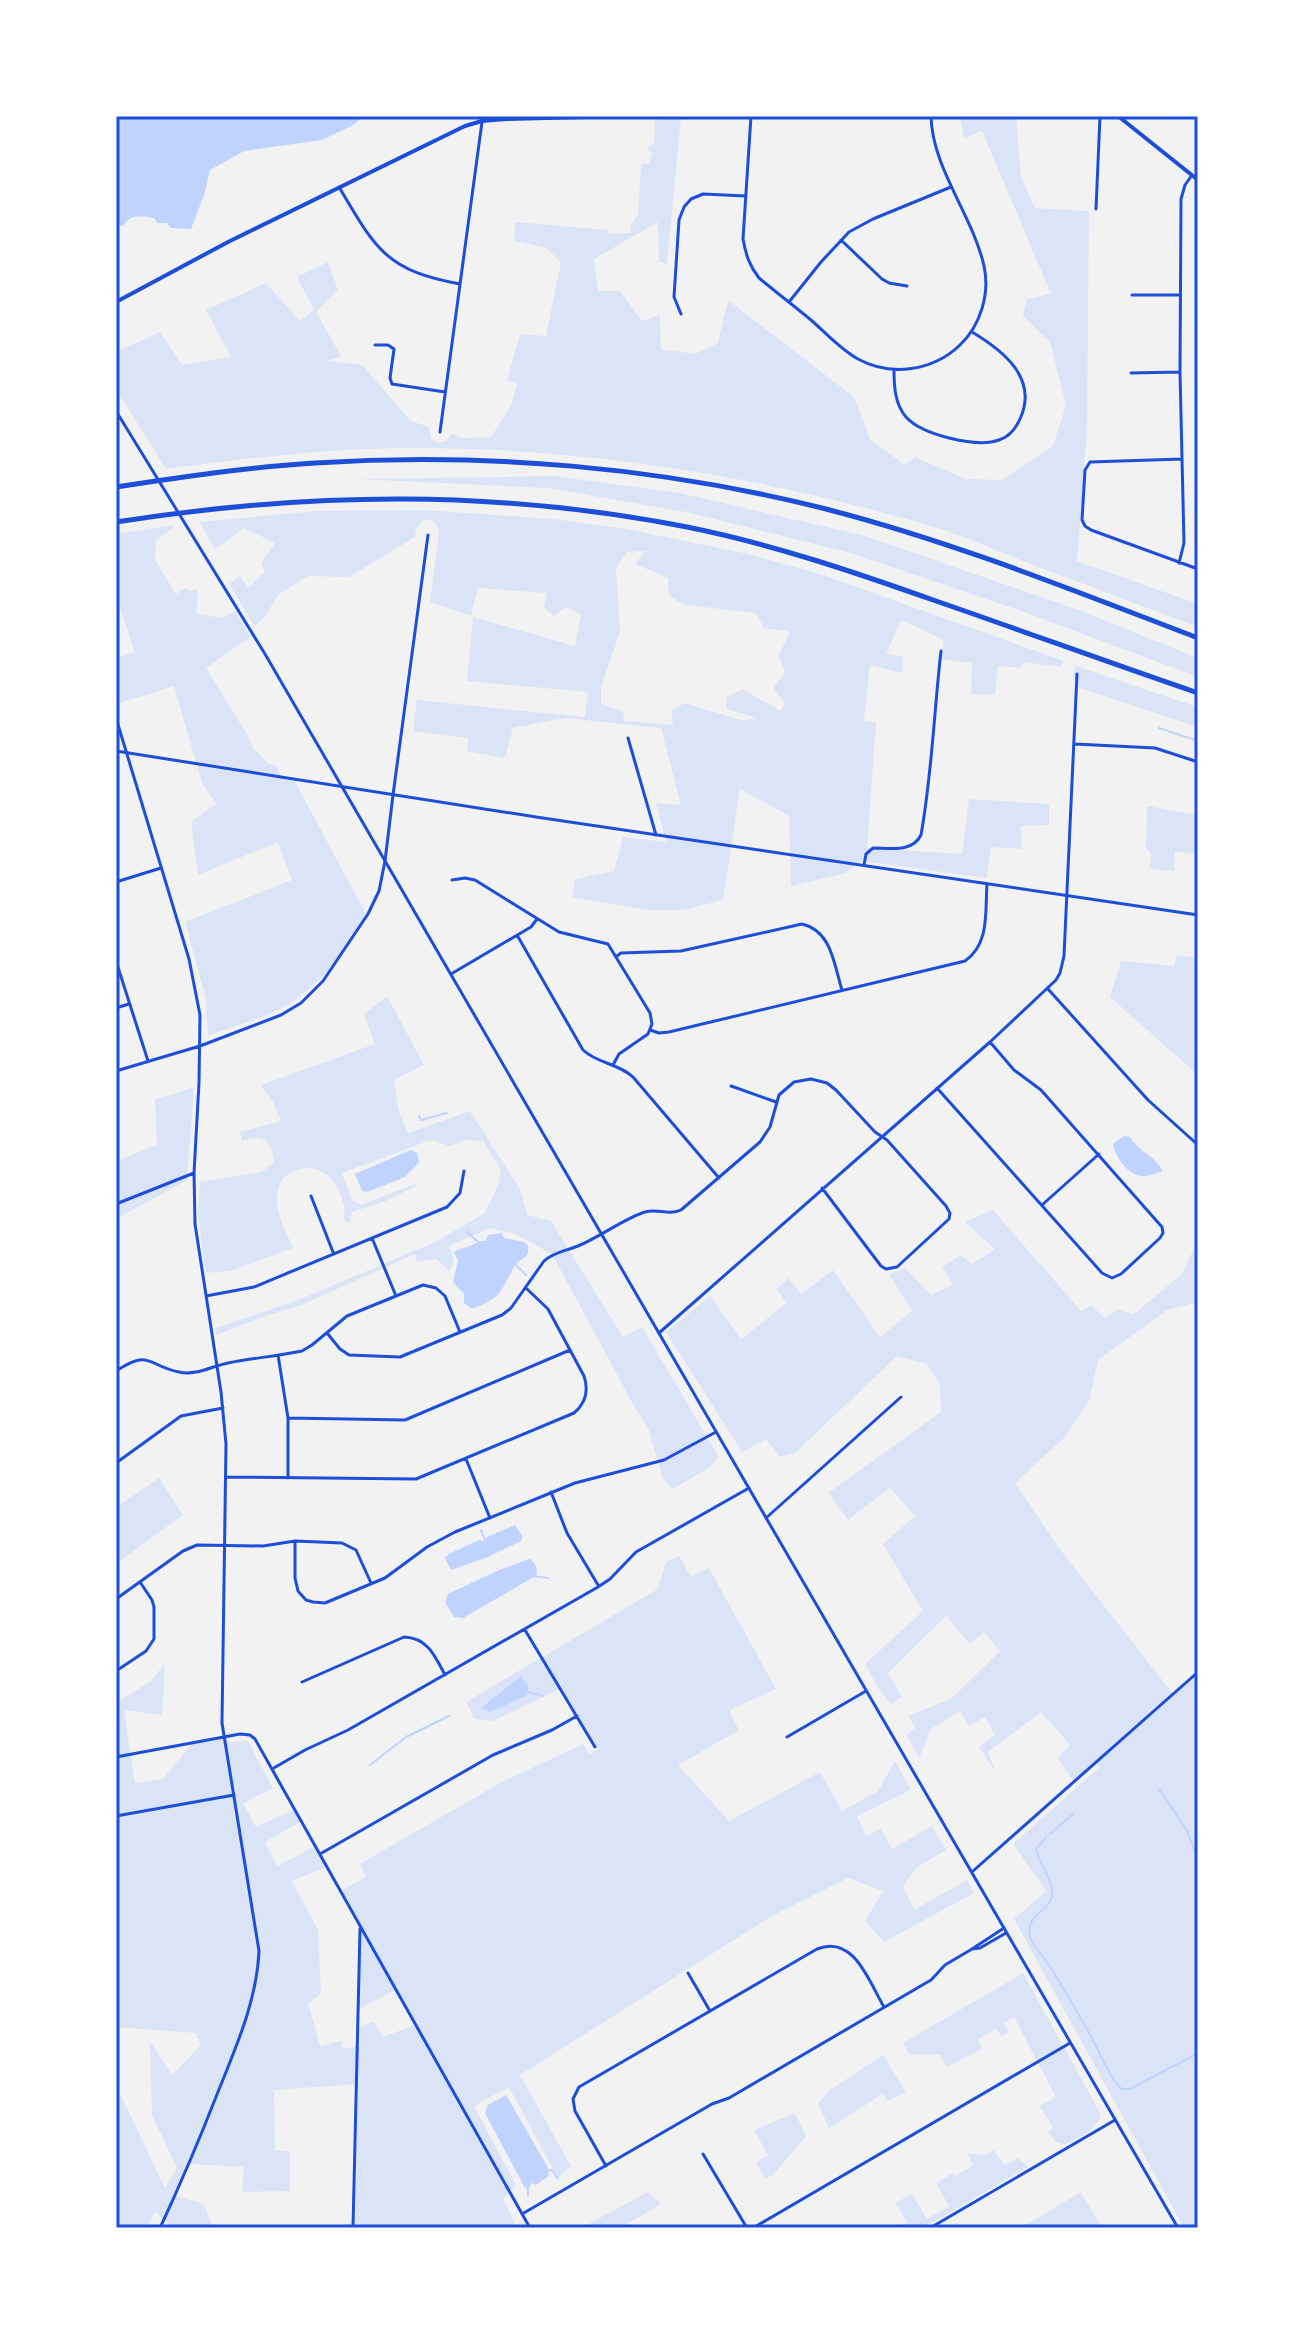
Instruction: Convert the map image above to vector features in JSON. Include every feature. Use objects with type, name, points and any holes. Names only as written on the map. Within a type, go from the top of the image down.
[{"type":"highway","points":[[116,487],[315,463],[437,460],[559,466],[683,480],[803,503],[909,532],[1198,638]]},
{"type":"highway","points":[[116,522],[293,501],[377,498],[478,501],[612,514],[688,527],[855,573],[1198,693]]},
{"type":"main road","points":[[116,302],[228,242],[482,118],[623,116]]},
{"type":"main road","points":[[1118,116],[1198,180]]},
{"type":"street","points":[[751,116],[743,239],[750,267],[759,278],[857,359],[894,370],[921,367],[942,359],[972,332],[983,305],[986,278],[980,252],[937,149],[931,116]]},
{"type":"street","points":[[1096,209],[1100,116]]},
{"type":"street","points":[[440,432],[482,118]]},
{"type":"street","points":[[1179,563],[1184,543],[1180,372],[1181,199],[1192,175]]},
{"type":"street","points":[[339,187],[371,241],[390,260],[427,278],[460,284]]},
{"type":"street","points":[[789,302],[849,232],[952,187]]},
{"type":"street","points":[[681,314],[674,297],[679,220],[684,207],[693,197],[705,193],[746,196]]},
{"type":"street","points":[[841,240],[882,279],[907,286]]},
{"type":"street","points":[[1132,295],[1181,295]]},
{"type":"street","points":[[894,370],[896,398],[911,422],[964,441],[1003,439],[1012,432],[1023,414],[1022,379],[1011,360],[972,332]]},
{"type":"street","points":[[375,345],[388,345],[394,349],[392,384],[445,392]]},
{"type":"street","points":[[1131,373],[1180,372]]},
{"type":"street","points":[[116,411],[342,786],[1178,2228]]},
{"type":"street","points":[[1183,459],[1090,462],[1085,470],[1082,520],[1094,531],[1198,569]]},
{"type":"street","points":[[116,1071],[200,1046],[285,1013],[312,993],[371,910],[385,861],[428,535]]},
{"type":"street","points":[[864,865],[866,854],[873,848],[910,847],[921,835],[941,651]]},
{"type":"street","points":[[659,1333],[990,1042],[1056,980],[1063,965],[1077,674]]},
{"type":"street","points":[[116,718],[194,976],[200,1015],[195,1224],[223,1408],[226,1477],[222,1681],[224,1737],[259,1942],[257,1971],[240,2036],[160,2228]]},
{"type":"street","points":[[628,738],[656,835]]},
{"type":"street","points":[[1075,744],[1155,748],[1198,762]]},
{"type":"street","points":[[116,751],[1198,915]]},
{"type":"street","points":[[116,882],[161,868]]},
{"type":"street","points":[[452,880],[475,880],[563,934],[603,941],[610,946],[650,1013],[652,1024],[644,1038],[619,1054],[613,1065]]},
{"type":"street","points":[[650,1030],[669,1032],[960,962],[970,957],[984,934],[987,883]]},
{"type":"street","points":[[451,974],[531,927],[537,919]]},
{"type":"street","points":[[617,956],[621,953],[694,949],[802,924],[816,929],[826,940],[842,991]]},
{"type":"street","points":[[517,935],[583,1050],[597,1060],[624,1070],[636,1080],[719,1178]]},
{"type":"street","points":[[116,961],[148,1061]]},
{"type":"street","points":[[1048,989],[1148,1100],[1198,1145]]},
{"type":"street","points":[[116,1008],[129,1004]]},
{"type":"street","points":[[937,1088],[1102,1273],[1108,1277],[1121,1274],[1157,1241],[1163,1233],[1160,1224],[1041,1090],[1014,1070],[990,1042]]},
{"type":"street","points":[[327,1333],[349,1355],[400,1357],[505,1313],[549,1256],[602,1235],[646,1211],[676,1213],[764,1137],[770,1127],[776,1102],[783,1090],[794,1082],[811,1079],[823,1081],[836,1090],[946,1206],[950,1216],[945,1226],[897,1267],[886,1269],[822,1188]]},
{"type":"street","points":[[731,1086],[776,1102]]},
{"type":"street","points":[[1042,1205],[1099,1154]]},
{"type":"street","points":[[206,1296],[254,1287],[451,1204],[460,1193],[464,1171]]},
{"type":"street","points":[[116,1204],[194,1173]]},
{"type":"street","points":[[311,1196],[334,1254]]},
{"type":"street","points":[[372,1238],[396,1296]]},
{"type":"street","points":[[116,1371],[131,1361],[143,1359],[181,1373],[308,1348],[347,1316],[423,1285],[436,1288],[445,1296],[460,1332]]},
{"type":"street","points":[[226,1477],[416,1479],[569,1415],[579,1408],[585,1398],[586,1385],[548,1309],[526,1288]]},
{"type":"street","points":[[288,1418],[405,1420],[570,1350]]},
{"type":"street","points":[[278,1355],[288,1418],[288,1478]]},
{"type":"street","points":[[766,1518],[901,1397]]},
{"type":"street","points":[[116,1463],[181,1416],[223,1408]]},
{"type":"street","points":[[295,1541],[295,1584],[306,1600],[325,1603],[390,1575],[438,1541],[490,1518],[588,1478],[656,1463],[716,1432]]},
{"type":"street","points":[[466,1459],[490,1518]]},
{"type":"street","points":[[272,1769],[348,1730],[598,1587],[633,1555],[749,1488]]},
{"type":"street","points":[[551,1492],[567,1533],[598,1587]]},
{"type":"street","points":[[116,1599],[189,1547],[263,1546],[295,1541],[342,1543],[353,1547],[360,1555],[372,1584]]},
{"type":"street","points":[[116,1671],[146,1651],[154,1639],[154,1607],[140,1582]]},
{"type":"street","points":[[525,1629],[595,1747]]},
{"type":"street","points":[[302,1682],[393,1640],[408,1637],[420,1640],[430,1648],[445,1675]]},
{"type":"street","points":[[971,1872],[1198,1672]]},
{"type":"street","points":[[787,1737],[866,1691]]},
{"type":"street","points":[[320,1854],[493,1755],[577,1716]]},
{"type":"street","points":[[116,1757],[243,1734],[251,1736],[530,2228]]},
{"type":"street","points":[[116,1816],[234,1795]]},
{"type":"street","points":[[353,2228],[360,1925]]},
{"type":"street","points":[[522,2214],[931,1980],[945,1965],[1005,1931]]},
{"type":"street","points":[[606,2166],[575,2111],[573,2103],[577,2089],[817,1949],[829,1945],[842,1947],[852,1954],[884,2007]]},
{"type":"street","points":[[688,1973],[710,2011]]},
{"type":"street","points":[[753,2228],[1070,2043]]},
{"type":"street","points":[[930,2228],[1115,2120]]},
{"type":"street","points":[[703,2154],[747,2228]]},
{"type":"shaded area","points":[[960,116],[1016,116],[1021,177],[1035,208],[1089,211],[1087,429],[1077,561],[1198,604],[1198,627],[938,528],[809,494],[678,469],[546,453],[382,448],[166,469],[116,389],[116,352],[160,332],[182,365],[231,357],[206,310],[266,283],[300,321],[314,310],[297,277],[328,262],[338,290],[316,312],[341,356],[327,361],[362,365],[411,421],[429,427],[431,439],[438,443],[446,441],[451,434],[464,438],[491,437],[512,404],[517,383],[507,380],[520,334],[546,336],[561,262],[545,247],[514,241],[515,222],[607,230],[609,234],[631,233],[631,225],[638,214],[641,164],[649,164],[652,152],[648,150],[649,146],[654,145],[655,120],[681,118],[667,264],[659,262],[658,222],[594,259],[598,291],[620,291],[642,321],[660,315],[661,349],[695,354],[718,343],[728,300],[854,397],[870,439],[905,465],[915,457],[966,479],[1002,480],[1053,446],[1066,405],[1050,342],[1023,316],[1027,299],[1051,294],[982,131],[964,138]]},
{"type":"shaded area","points":[[554,476],[680,493],[865,536],[1076,609],[1198,658],[1198,677],[1013,608],[850,553],[686,512],[547,488],[356,479]]},
{"type":"shaded area","points":[[424,510],[554,519],[627,529],[748,554],[820,574],[1064,661],[1060,667],[1024,662],[1020,668],[998,666],[995,695],[971,694],[972,663],[941,659],[944,640],[901,620],[886,654],[903,657],[902,673],[870,665],[864,721],[876,723],[867,848],[962,854],[969,799],[1049,804],[1049,825],[1021,826],[1022,849],[991,847],[987,878],[861,861],[846,873],[791,886],[789,816],[740,789],[723,900],[683,910],[649,910],[572,897],[575,879],[614,871],[623,837],[666,842],[656,803],[681,805],[661,728],[565,718],[513,728],[505,758],[467,751],[468,738],[413,731],[417,700],[585,717],[588,692],[467,681],[473,617],[575,646],[581,614],[565,607],[554,616],[544,608],[547,593],[478,588],[471,616],[430,602],[439,531],[434,521],[424,519],[416,529],[415,537],[349,577],[308,576],[279,594],[263,619],[254,626],[229,584],[240,576],[248,588],[265,572],[261,563],[275,543],[244,528],[215,549],[199,522],[317,511]],"holes":[[[645,551],[635,564],[668,578],[669,596],[685,605],[756,613],[764,628],[790,631],[779,655],[785,673],[773,688],[785,703],[781,711],[742,689],[726,698],[727,709],[756,718],[744,721],[685,703],[671,710],[673,725],[624,721],[623,711],[601,704],[601,687],[620,632],[616,569],[627,552]]]},
{"type":"shaded area","points":[[174,525],[156,541],[155,560],[176,594],[185,588],[190,591],[198,589],[197,614],[222,618],[235,611],[250,637],[206,668],[253,748],[269,764],[276,765],[281,776],[293,778],[367,916],[339,957],[292,1002],[270,1014],[208,1036],[206,999],[185,922],[292,880],[278,842],[198,875],[191,822],[216,804],[202,783],[174,686],[120,703],[116,692],[116,658],[135,652],[119,604],[116,605],[116,534]]},
{"type":"shaded area","points":[[1076,666],[1198,707],[1198,727],[1077,687],[1073,675]]},
{"type":"shaded area","points":[[1147,806],[1198,815],[1198,868],[1196,854],[1175,851],[1174,871],[1150,869],[1151,853],[1146,849]]},
{"type":"shaded area","points":[[1177,955],[1198,958],[1198,1075],[1110,997],[1121,961],[1174,966]]},
{"type":"shaded area","points":[[387,996],[424,1065],[394,1080],[398,1108],[408,1133],[470,1111],[521,1191],[527,1215],[551,1221],[623,1337],[642,1327],[719,1457],[710,1467],[673,1489],[663,1479],[649,1430],[552,1254],[513,1233],[490,1228],[449,1246],[454,1261],[449,1271],[437,1259],[417,1262],[415,1254],[304,1304],[216,1335],[215,1328],[301,1299],[435,1242],[485,1213],[498,1185],[501,1170],[483,1141],[466,1140],[449,1146],[428,1141],[342,1173],[352,1200],[361,1205],[416,1186],[386,1201],[352,1212],[348,1223],[343,1218],[343,1202],[333,1181],[314,1169],[293,1171],[279,1187],[277,1206],[293,1248],[230,1271],[205,1273],[198,1212],[200,1182],[262,1172],[274,1162],[271,1148],[265,1140],[242,1141],[240,1132],[281,1121],[261,1085],[375,1044],[364,1014]]},
{"type":"shaded area","points":[[194,1087],[187,1180],[116,1219],[116,1161],[157,1145],[155,1100]]},
{"type":"shaded area","points":[[993,1210],[1081,1311],[1091,1305],[1105,1318],[1118,1309],[1133,1315],[1182,1274],[1198,1240],[1198,1302],[1167,1310],[1098,1360],[1089,1401],[1065,1437],[1015,1483],[1062,1552],[1173,1694],[1198,1673],[1198,2228],[1184,2228],[1014,1919],[1046,1891],[1013,1844],[1100,1767],[1097,1763],[1074,1782],[1058,1758],[1070,1745],[1041,1712],[988,1752],[996,1773],[979,1747],[995,1735],[985,1717],[969,1726],[960,1711],[931,1729],[919,1758],[906,1735],[915,1728],[909,1716],[952,1698],[1000,1651],[984,1632],[970,1644],[946,1616],[888,1673],[902,1697],[891,1704],[865,1664],[923,1611],[883,1544],[915,1516],[890,1488],[848,1520],[828,1493],[941,1412],[940,1384],[926,1363],[896,1357],[795,1453],[780,1457],[766,1439],[742,1452],[666,1332],[710,1296],[741,1339],[787,1303],[776,1289],[789,1278],[801,1294],[833,1270],[880,1337],[912,1311],[889,1274],[905,1268],[931,1295],[953,1285],[942,1267],[961,1255],[972,1264],[995,1249],[965,1222]]},
{"type":"shaded area","points":[[159,1478],[183,1515],[116,1564],[116,1507]]},
{"type":"shaded area","points":[[679,1556],[691,1577],[709,1568],[776,1689],[730,1710],[739,1730],[678,1765],[729,1821],[820,1772],[842,1811],[878,1791],[895,1761],[911,1790],[857,1816],[866,1836],[881,1829],[892,1849],[932,1826],[946,1850],[916,1868],[903,1886],[914,1910],[967,1880],[974,1893],[884,1942],[865,1921],[883,1891],[848,1878],[772,1916],[520,2075],[571,2166],[558,2178],[509,2087],[474,2106],[516,2185],[503,2198],[517,2228],[355,2228],[358,2084],[274,2090],[275,2151],[290,2151],[290,2191],[242,2192],[244,2167],[189,2164],[175,2196],[204,2204],[213,2228],[172,2228],[155,2211],[146,2228],[116,2228],[116,2085],[165,2188],[177,2168],[152,2115],[150,2041],[172,2075],[201,2045],[196,2033],[116,2027],[116,1703],[151,1681],[165,1663],[162,1715],[124,1710],[135,1783],[163,1779],[192,1743],[224,1738],[230,1742],[248,1741],[273,1788],[243,1803],[256,1827],[295,1809],[302,1821],[265,1842],[277,1866],[316,1846],[328,1866],[292,1881],[318,1930],[321,1994],[308,2003],[320,2046],[341,2041],[343,2049],[360,2046],[358,2028],[374,2022],[383,2037],[417,2024],[397,1989],[359,2009],[360,1923],[342,1890],[366,1877],[360,1864],[500,1783],[583,1744],[589,1754],[598,1749],[562,1688],[493,1721],[475,1719],[466,1702],[658,1589],[666,1562]]},
{"type":"shaded area","points":[[1023,1973],[1101,2118],[1089,2132],[1065,2145],[1056,2142],[1048,2132],[1053,2128],[1040,2106],[1056,2097],[1014,2017],[1004,2023],[1009,2032],[1002,2037],[996,2029],[978,2039],[982,2049],[946,2067],[940,2055],[909,2054],[903,2043]]},
{"type":"shaded area","points":[[883,2055],[906,2092],[888,2101],[883,2094],[829,2128],[818,2103],[830,2090]]},
{"type":"shaded area","points":[[795,2113],[806,2136],[773,2175],[765,2179],[756,2162],[768,2155],[754,2130]]},
{"type":"shaded area","points":[[993,2150],[1005,2165],[1018,2158],[1028,2167],[923,2228],[897,2228],[907,2222],[895,2203],[912,2194],[927,2219],[949,2206],[936,2183],[973,2165],[967,2153],[986,2155]]},
{"type":"shaded area","points":[[648,2192],[661,2204],[620,2228],[592,2228],[590,2223]]},
{"type":"shaded area","points":[[1081,2192],[1102,2228],[1021,2228]]},
{"type":"water","points":[[116,116],[364,116],[322,140],[244,151],[210,170],[191,229],[171,228],[167,223],[157,223],[154,218],[140,216],[129,219],[123,226],[116,226]]},
{"type":"water","points":[[1124,1136],[1130,1137],[1163,1171],[1144,1176],[1128,1170],[1118,1158],[1113,1144]]},
{"type":"water","points":[[411,1150],[417,1153],[419,1162],[405,1177],[367,1192],[362,1191],[355,1174]]},
{"type":"water","points":[[502,1233],[504,1238],[525,1242],[528,1253],[516,1265],[499,1294],[472,1309],[464,1303],[464,1294],[453,1282],[458,1261],[454,1252],[485,1241],[488,1235]]},
{"type":"water","points":[[515,1525],[523,1537],[521,1541],[451,1570],[445,1558],[449,1554]]},
{"type":"water","points":[[529,1559],[537,1569],[532,1578],[463,1618],[454,1617],[445,1602],[448,1594]]},
{"type":"water","points":[[521,1676],[529,1687],[526,1696],[490,1712],[481,1708]]},
{"type":"water","points":[[506,2095],[547,2166],[549,2176],[536,2185],[532,2183],[528,2189],[485,2113],[488,2105]]},
{"type":"waterway","points":[[1159,728],[1198,741]]},
{"type":"waterway","points":[[116,833],[118,863]]},
{"type":"waterway","points":[[419,1116],[421,1120],[447,1113]]},
{"type":"waterway","points":[[467,1232],[477,1241]]},
{"type":"waterway","points":[[516,1265],[526,1275]]},
{"type":"waterway","points":[[481,1530],[485,1540]]},
{"type":"waterway","points":[[533,1576],[548,1578]]},
{"type":"waterway","points":[[528,1692],[543,1696]]},
{"type":"waterway","points":[[370,1765],[406,1737],[449,1716]]},
{"type":"waterway","points":[[1159,1789],[1187,1831],[1198,1859]]},
{"type":"waterway","points":[[1050,1834],[1073,1814]]},
{"type":"waterway","points":[[1046,1837],[1036,1849],[1052,1895],[1051,1901],[1031,1922],[1030,1936],[1092,2037],[1113,2079],[1122,2089],[1130,2089],[1198,2053]]},
{"type":"waterway","points":[[547,2171],[552,2170],[558,2179]]},
{"type":"waterway","points":[[528,2189],[528,2196]]}]
